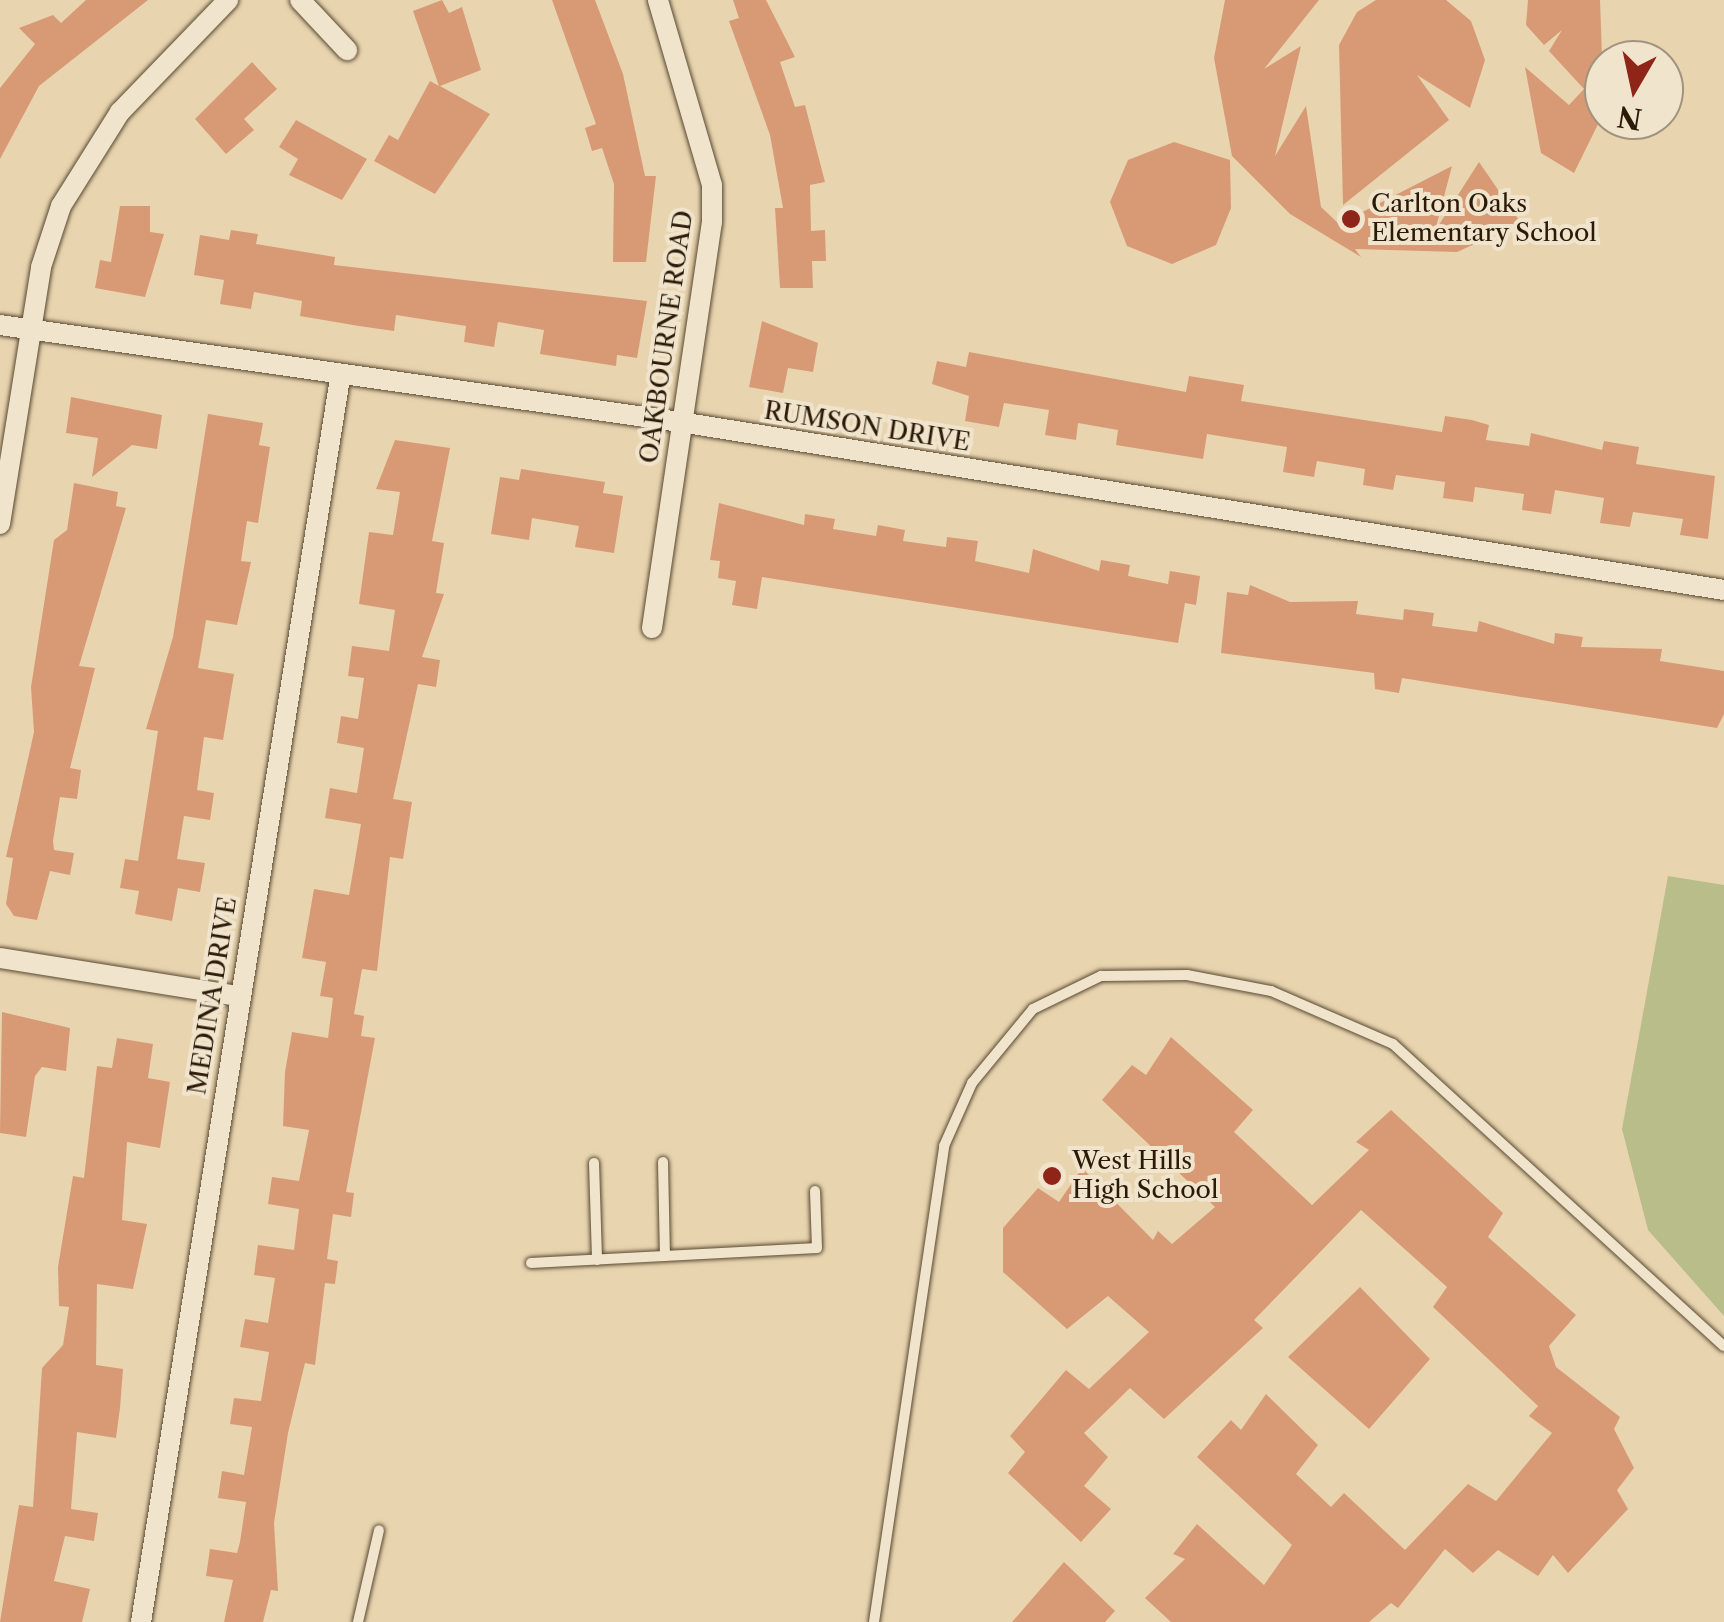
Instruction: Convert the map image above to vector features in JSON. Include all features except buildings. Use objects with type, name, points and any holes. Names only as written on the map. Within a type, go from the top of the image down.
[{"type":"street","points":[[0,524],[50,236],[88,155],[228,0]]},
{"type":"street","points":[[300,0],[347,50]]},
{"type":"street","name":"OAKBOURNE ROAD","points":[[652,628],[712,184],[658,0]]},
{"type":"street","name":"RUMSON DRIVE","points":[[0,325],[340,378],[680,422],[1724,590]]},
{"type":"street","name":"MEDINA DRIVE","points":[[141,1622],[238,996],[340,378]]},
{"type":"street","points":[[0,958],[238,996]]},
{"type":"lane","points":[[874,1622],[944,1146],[972,1083],[1033,1009],[1101,976],[1187,975],[1271,991],[1393,1044],[1724,1346]]},
{"type":"lane","points":[[664,1162],[665,1256]]},
{"type":"lane","points":[[594,1163],[596,1260]]},
{"type":"lane","points":[[531,1263],[817,1248],[815,1191]]},
{"type":"lane","points":[[358,1622],[378,1530]]},
{"type":"green space","points":[[1668,876],[1724,885],[1724,1316],[1648,1230],[1622,1129]]},
{"type":"place","name":"Carlton Oaks Elementary School","points":[[1351,219]]},
{"type":"place","name":"West Hills High School","points":[[1052,1176]]}]
